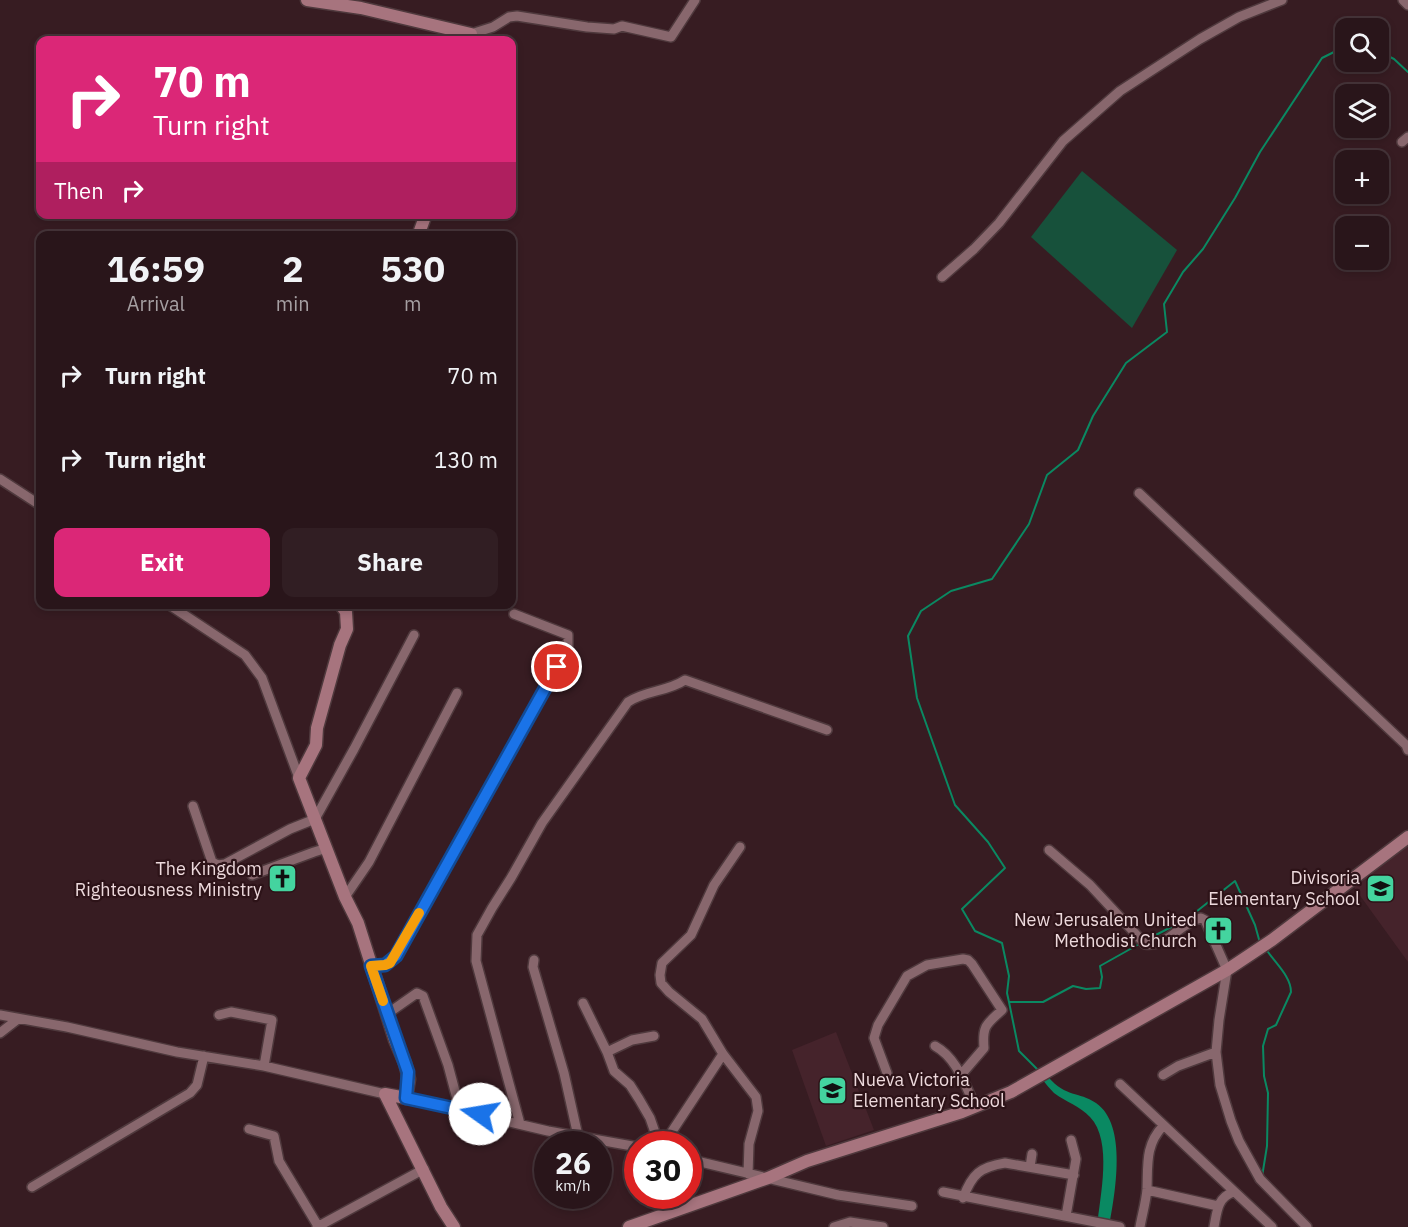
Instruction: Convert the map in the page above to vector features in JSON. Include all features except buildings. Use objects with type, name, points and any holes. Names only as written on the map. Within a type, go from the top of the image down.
[{"type":"street","points":[[307,0],[361,8],[466,36]]},
{"type":"street","points":[[472,36],[493,27],[509,16],[588,27],[614,29],[622,26],[671,36],[695,0]]},
{"type":"street","points":[[942,278],[999,223],[1063,141],[1119,91],[1239,17],[1282,0]]},
{"type":"street","points":[[1403,0],[1408,5]]},
{"type":"street","points":[[0,479],[36,502]]},
{"type":"street","points":[[1139,493],[1398,737],[1408,750]]},
{"type":"street","points":[[176,609],[245,655],[262,678],[357,923],[408,1072],[406,1098]]},
{"type":"street","points":[[299,778],[316,745],[317,728],[340,645],[347,629],[343,609]]},
{"type":"street","points":[[371,966],[385,965],[396,956],[568,648],[568,635],[514,614]]},
{"type":"street","points":[[193,806],[212,862],[218,865],[225,864],[290,829],[315,819],[327,801],[414,635]]},
{"type":"street","points":[[520,1124],[476,960],[477,935],[542,823],[628,702],[640,694],[663,690],[686,680],[826,730]]},
{"type":"street","points":[[345,897],[369,862],[457,693]]},
{"type":"street","points":[[629,1227],[768,1178],[807,1161],[1011,1092],[1227,970],[1272,940],[1408,837]]},
{"type":"street","points":[[740,847],[714,885],[691,935],[662,963],[660,975],[661,983],[669,992],[702,1019],[723,1054],[748,1084],[759,1106],[749,1144],[748,1174]]},
{"type":"street","points":[[252,875],[327,849]]},
{"type":"street","points":[[1049,850],[1090,885],[1145,944],[1158,944],[1194,920],[1202,918],[1205,920],[1227,970],[1216,1052],[1220,1085],[1231,1120],[1244,1151],[1262,1182],[1307,1227]]},
{"type":"street","points":[[887,1073],[874,1038],[878,1025],[907,976],[927,965],[963,958],[972,964],[1002,1010],[986,1024],[984,1048],[960,1076]]},
{"type":"street","points":[[534,960],[533,967],[564,1073],[577,1131]]},
{"type":"street","points":[[387,1014],[417,993],[423,996],[448,1065],[460,1110]]},
{"type":"street","points":[[583,1003],[614,1071],[630,1085],[653,1131]]},
{"type":"street","points":[[219,1015],[231,1012],[272,1020],[264,1066]]},
{"type":"street","points":[[0,1015],[264,1066],[549,1131]]},
{"type":"street","points":[[0,1033],[18,1019]]},
{"type":"street","points":[[607,1052],[632,1040],[654,1036]]},
{"type":"street","points":[[935,1046],[946,1052],[975,1106]]},
{"type":"street","points":[[1162,1075],[1178,1066],[1216,1052]]},
{"type":"street","points":[[672,1131],[723,1054]]},
{"type":"street","points":[[32,1187],[190,1093],[197,1085],[204,1056]]},
{"type":"street","points":[[1120,1084],[1272,1227]]},
{"type":"street","points":[[385,1094],[441,1207],[454,1227]]},
{"type":"street","points":[[1140,1227],[1147,1190],[1150,1145],[1163,1126]]},
{"type":"street","points":[[249,1129],[274,1136],[279,1161],[318,1227],[424,1169]]},
{"type":"street","points":[[1066,1216],[1076,1159],[1071,1140]]},
{"type":"street","points":[[1030,1167],[1032,1154]]},
{"type":"street","points":[[702,1162],[838,1196],[912,1206]]},
{"type":"street","points":[[963,1198],[970,1180],[989,1167],[1005,1163],[1074,1175]]},
{"type":"street","points":[[1147,1190],[1218,1206]]},
{"type":"street","points":[[943,1192],[963,1198],[1116,1226]]},
{"type":"street","points":[[1214,1227],[1218,1206],[1227,1194],[1233,1192]]},
{"type":"street","points":[[834,1227],[850,1222],[883,1227]]},
{"type":"shaded area","points":[[1082,171],[1177,250],[1132,328],[1031,237]]},
{"type":"shaded area","name":"Divisoria Elementary School","points":[[1408,837],[1408,962],[1348,879]]},
{"type":"shaded area","name":"Nueva Victoria Elementary School","points":[[836,1032],[874,1130],[826,1146],[792,1050]]},
{"type":"shaded area","points":[[1048,1077],[1061,1088],[1096,1103],[1106,1113],[1112,1127],[1117,1161],[1109,1227],[1097,1227],[1103,1154],[1097,1127],[1086,1113],[1054,1093],[1042,1079]]},
{"type":"waterway","points":[[1038,1070],[1019,1051],[1007,993],[1009,976],[1002,943],[975,931],[962,909],[1005,868],[988,842],[955,805],[917,698],[908,636],[921,611],[951,591],[992,579],[1029,524],[1047,475],[1078,450],[1093,416],[1126,363],[1167,332],[1164,304],[1183,272],[1203,249],[1260,152],[1322,58],[1335,52]]},
{"type":"waterway","points":[[1389,56],[1408,72]]},
{"type":"waterway","points":[[1146,940],[1187,919],[1235,881],[1255,925],[1260,943]]},
{"type":"waterway","points":[[1009,1002],[1043,1002],[1073,986],[1086,989],[1100,988],[1102,977],[1100,966],[1141,943]]},
{"type":"waterway","points":[[1262,1177],[1267,1146],[1268,1093],[1264,1076],[1263,1046],[1268,1029],[1276,1025],[1291,992],[1288,980],[1266,949]]},
{"type":"slow traffic","points":[[383,1001],[371,966],[390,963],[419,913]]},
{"type":"place","name":"The Kingdom Righteousness Ministry","points":[[283,879]]},
{"type":"place","name":"Divisoria Elementary School","points":[[1381,888]]},
{"type":"place","name":"New Jerusalem United Methodist Church","points":[[1218,930]]},
{"type":"place","name":"Nueva Victoria Elementary School","points":[[832,1090]]},
{"type":"route","points":[[480,1114],[406,1098],[409,1084],[408,1072],[371,966],[385,965],[396,956],[557,667]]}]
